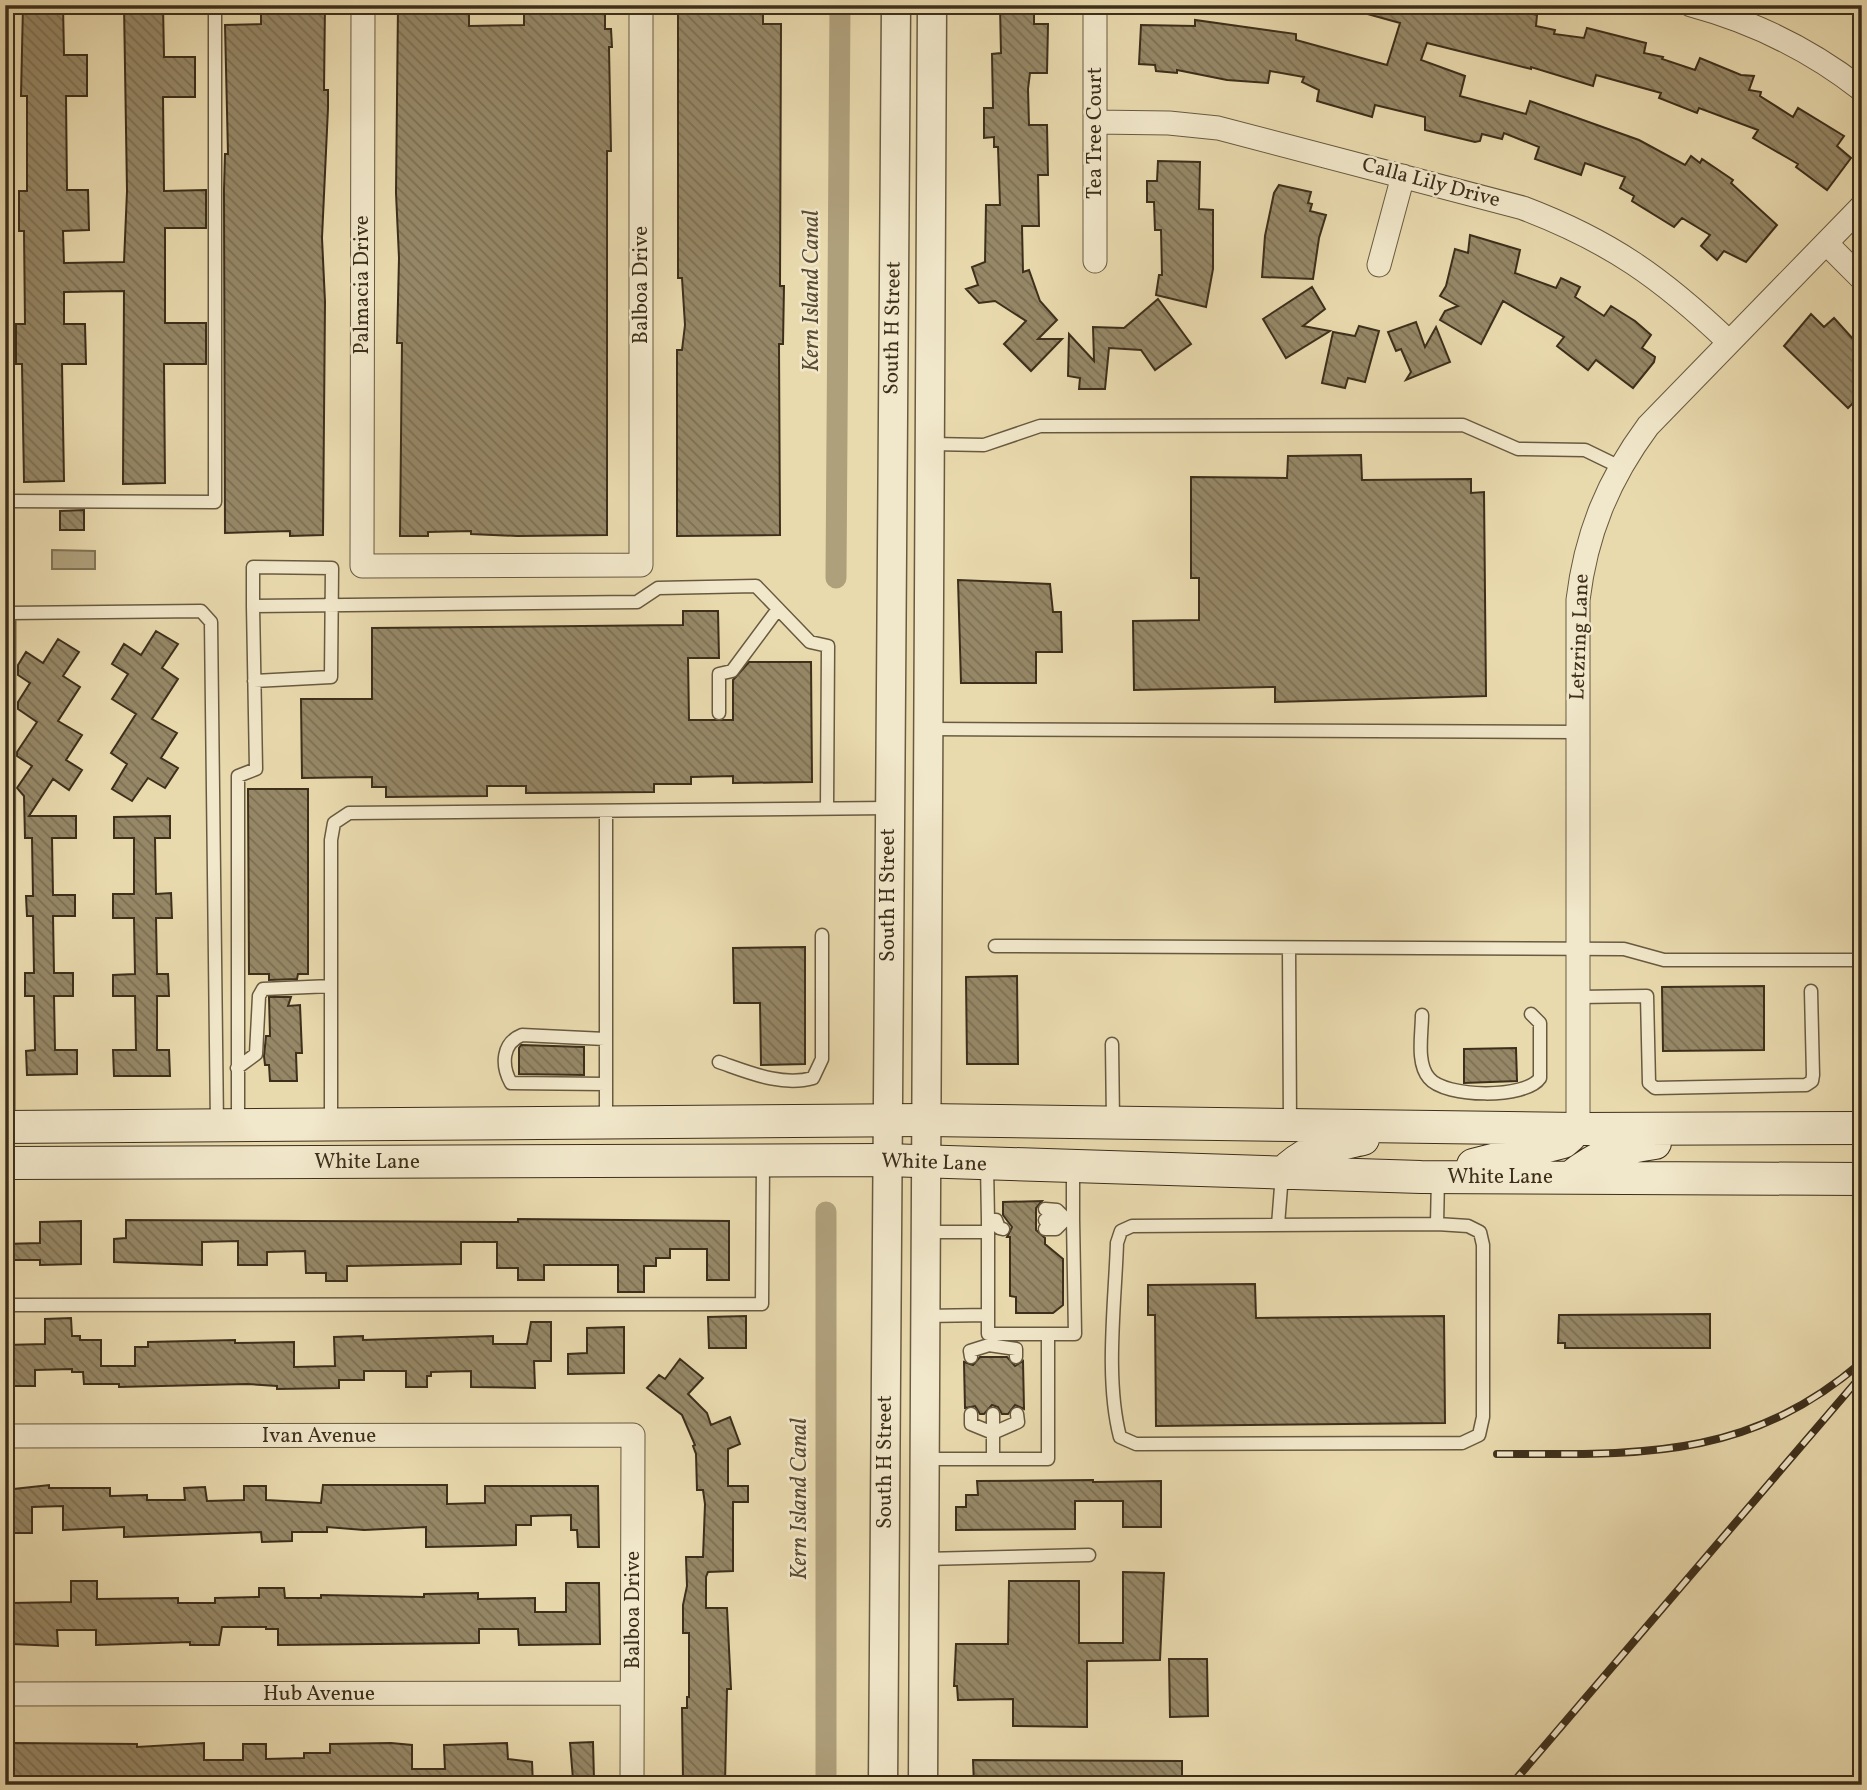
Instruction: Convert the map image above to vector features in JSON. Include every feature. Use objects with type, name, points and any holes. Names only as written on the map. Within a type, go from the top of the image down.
[{"type":"main road","name":"White Lane","points":[[7,1127],[926,1120],[1415,1128],[1862,1128]]},
{"type":"main road","points":[[135,1162],[305,1148],[331,1125]]},
{"type":"main road","points":[[1282,1174],[1298,1158],[1317,1149],[1415,1128]]},
{"type":"main road","points":[[1571,1177],[1595,1158],[1621,1148],[1781,1128]]},
{"type":"main road","points":[[1430,1177],[1563,1142],[1578,1129]]},
{"type":"main road","name":"White Lane","points":[[5,1163],[886,1160],[1073,1168],[1430,1177],[1783,1180],[1862,1178]]},
{"type":"main road","points":[[1783,1180],[1862,1166]]},
{"type":"street","name":"Palmacia Drive","points":[[363,5],[362,566],[641,565]]},
{"type":"street","name":"Balboa Drive","points":[[641,5],[641,565]]},
{"type":"street","name":"South H Street","points":[[883,1785],[896,5]]},
{"type":"street","name":"South H Street","points":[[923,1785],[932,444],[932,5]]},
{"type":"street","name":"Tea Tree Court","points":[[1095,5],[1095,261]]},
{"type":"street","points":[[1691,5],[1767,31],[1810,54],[1862,90]]},
{"type":"street","name":"Calla Lily Drive","points":[[1095,122],[1169,123],[1218,128],[1523,208],[1569,226],[1646,269],[1684,299],[1729,342]]},
{"type":"street","points":[[1379,265],[1403,176]]},
{"type":"street","name":"Letzring Lane","points":[[1578,1129],[1578,600],[1583,564],[1596,516],[1620,467],[1648,426],[1862,206]]},
{"type":"street","points":[[1826,243],[1862,279]]},
{"type":"street","points":[[891,565],[913,705],[929,726]]},
{"type":"street","points":[[885,1328],[903,1431],[912,1452],[924,1458]]},
{"type":"street","name":"Balboa Drive","points":[[632,1785],[633,1435]]},
{"type":"street","name":"Ivan Avenue","points":[[5,1436],[633,1435]]},
{"type":"street","name":"Hub Avenue","points":[[5,1694],[632,1693]]},
{"type":"street","points":[[883,1726],[892,1785]]},
{"type":"lane","points":[[5,229],[7,5]]},
{"type":"lane","points":[[5,501],[215,502],[215,5]]},
{"type":"lane","points":[[932,444],[984,444],[1040,426],[1463,425],[1518,449],[1585,450],[1620,467]]},
{"type":"lane","points":[[227,1126],[237,1068],[238,776],[256,769],[254,681],[253,567],[332,568],[331,677],[254,681]]},
{"type":"lane","points":[[253,606],[637,602],[658,588],[756,586],[810,642],[828,646],[827,809]]},
{"type":"lane","points":[[719,713],[719,674],[732,671],[778,609]]},
{"type":"lane","points":[[7,1127],[7,613],[201,611],[211,622],[227,1126]]},
{"type":"lane","points":[[929,726],[1578,732]]},
{"type":"lane","points":[[331,1125],[331,840],[334,823],[349,813],[889,808]]},
{"type":"lane","points":[[606,812],[606,1123]]},
{"type":"lane","points":[[719,1062],[751,1073],[796,1083],[813,1078],[822,1059],[822,935]]},
{"type":"lane","points":[[995,946],[1623,949],[1664,960],[1862,960]]},
{"type":"lane","points":[[1289,948],[1290,1125]]},
{"type":"lane","points":[[237,1068],[256,1054],[259,996],[263,989],[331,986]]},
{"type":"lane","points":[[1578,997],[1647,996],[1649,1083],[1655,1088],[1805,1084],[1812,1080],[1811,991]]},
{"type":"lane","points":[[236,997],[259,996]]},
{"type":"lane","points":[[1422,1015],[1422,1059],[1428,1077],[1434,1083],[1454,1091],[1520,1092],[1536,1085],[1540,1079],[1540,1023],[1531,1014]]},
{"type":"lane","points":[[605,1039],[522,1035],[512,1039],[505,1047],[505,1059],[506,1074],[511,1083],[606,1084]]},
{"type":"lane","points":[[1112,1044],[1113,1123]]},
{"type":"lane","points":[[5,1305],[762,1304],[763,1162]]},
{"type":"lane","points":[[987,1165],[997,1222],[987,1315],[989,1345]]},
{"type":"lane","points":[[971,1357],[970,1351],[989,1345],[1048,1334],[1075,1334],[1070,1219],[1073,1168]]},
{"type":"lane","points":[[1278,1225],[1282,1174]]},
{"type":"lane","points":[[1430,1177],[1437,1224]]},
{"type":"lane","points":[[1057,1210],[1070,1219],[1056,1229],[1045,1219],[1057,1210]]},
{"type":"lane","points":[[925,1233],[997,1222]]},
{"type":"lane","points":[[1437,1224],[1468,1226],[1480,1232],[1483,1245],[1483,1417],[1479,1435],[1462,1443],[1136,1444],[1120,1437],[1115,1418],[1114,1350],[1117,1242],[1121,1231],[1132,1226],[1437,1224]]},
{"type":"lane","points":[[925,1316],[987,1315]]},
{"type":"lane","points":[[924,1458],[1048,1459],[1048,1334]]},
{"type":"lane","points":[[989,1345],[1016,1349],[1016,1357]]},
{"type":"lane","points":[[971,1414],[971,1424],[993,1433],[1018,1422],[1017,1414]]},
{"type":"lane","points":[[993,1414],[993,1458]]},
{"type":"lane","points":[[924,1559],[1089,1555]]},
{"type":"shaded area","points":[[52,550],[95,551],[95,569],[52,569]]},
{"type":"building","points":[[23,5],[63,5],[64,55],[87,55],[87,96],[66,96],[67,190],[88,190],[89,230],[63,231],[64,263],[124,262],[127,191],[124,5],[163,5],[164,57],[195,57],[195,97],[163,97],[164,191],[206,190],[206,228],[165,228],[165,323],[206,323],[206,364],[164,364],[165,483],[123,484],[124,291],[64,292],[64,324],[85,324],[86,364],[62,364],[64,481],[24,482],[22,364],[16,364],[16,324],[25,324],[24,231],[19,231],[19,191],[27,191],[27,96],[21,96]]},
{"type":"building","points":[[261,5],[325,5],[324,90],[328,90],[328,108],[322,238],[325,302],[323,535],[290,536],[290,531],[225,533],[224,190],[225,154],[228,154],[225,25],[261,24]]},
{"type":"building","points":[[398,5],[469,5],[469,26],[524,25],[524,5],[605,5],[605,29],[611,29],[612,47],[609,47],[611,151],[607,151],[607,535],[517,536],[471,534],[471,531],[400,536],[402,343],[397,343]]},
{"type":"building","points":[[678,5],[763,5],[763,24],[781,24],[780,286],[784,286],[783,344],[779,344],[780,535],[677,536],[677,350],[682,350],[685,325],[682,278],[678,278]]},
{"type":"building","points":[[1354,5],[1434,5],[1477,14],[1479,5],[1498,5],[1537,15],[1536,26],[1555,30],[1554,34],[1584,38],[1587,28],[1646,43],[1644,53],[1663,57],[1662,59],[1695,70],[1700,58],[1741,75],[1754,76],[1749,90],[1761,92],[1760,96],[1793,117],[1798,108],[1844,136],[1837,146],[1851,158],[1827,190],[1796,167],[1798,164],[1753,138],[1758,130],[1699,108],[1697,113],[1659,98],[1661,93],[1596,75],[1593,86],[1531,67],[1427,43],[1421,60],[1465,76],[1460,96],[1526,114],[1530,101],[1639,140],[1685,165],[1691,156],[1700,163],[1702,159],[1733,180],[1731,183],[1777,225],[1746,262],[1724,251],[1717,260],[1701,246],[1710,235],[1682,218],[1674,227],[1632,201],[1634,196],[1620,188],[1625,177],[1585,163],[1581,175],[1535,159],[1539,147],[1504,133],[1502,139],[1482,134],[1480,141],[1475,142],[1425,130],[1425,117],[1375,105],[1372,117],[1317,101],[1319,90],[1302,82],[1304,77],[1270,71],[1268,83],[1227,80],[1177,70],[1177,73],[1156,71],[1155,65],[1139,64],[1141,25],[1195,26],[1195,20],[1296,34],[1296,40],[1387,65],[1400,23],[1353,10]]},
{"type":"building","points":[[1000,6],[1034,6],[1034,24],[1048,24],[1047,73],[1030,73],[1028,89],[1029,125],[1047,125],[1048,175],[1038,175],[1039,226],[1022,226],[1023,272],[1029,270],[1040,301],[1057,320],[1038,339],[1062,339],[1031,371],[1004,344],[1026,321],[995,301],[979,303],[966,289],[978,285],[972,267],[985,262],[986,205],[1000,205],[998,147],[994,147],[994,137],[984,138],[984,108],[993,108],[992,54],[1001,53]]},
{"type":"building","points":[[1158,161],[1200,162],[1199,209],[1213,210],[1213,269],[1206,307],[1156,295],[1159,275],[1162,275],[1161,230],[1155,230],[1154,202],[1147,202],[1147,181],[1157,181]]},
{"type":"building","points":[[1279,185],[1311,192],[1308,203],[1312,204],[1310,211],[1326,215],[1319,238],[1313,279],[1262,277],[1265,236],[1274,193]]},
{"type":"building","points":[[1470,235],[1520,250],[1515,273],[1556,288],[1561,278],[1580,287],[1575,297],[1604,316],[1611,306],[1635,321],[1651,335],[1642,348],[1655,357],[1654,362],[1633,388],[1596,360],[1588,370],[1557,346],[1564,337],[1503,301],[1481,344],[1440,320],[1445,311],[1458,306],[1440,296],[1446,286],[1455,249],[1468,253]]},
{"type":"building","points":[[1312,287],[1325,309],[1303,326],[1330,331],[1286,358],[1263,319]]},
{"type":"building","points":[[1158,299],[1191,344],[1155,370],[1141,350],[1109,348],[1105,389],[1079,389],[1080,378],[1068,376],[1069,334],[1094,361],[1093,327],[1124,328]]},
{"type":"building","points":[[1811,314],[1824,327],[1834,318],[1862,349],[1862,394],[1848,408],[1784,346]]},
{"type":"building","points":[[1416,322],[1425,347],[1436,327],[1450,362],[1406,380],[1411,372],[1401,349],[1396,351],[1388,332]]},
{"type":"building","points":[[1359,326],[1379,331],[1365,382],[1348,378],[1345,388],[1322,383],[1333,332],[1355,336]]},
{"type":"building","points":[[1361,455],[1362,480],[1471,479],[1471,493],[1484,492],[1486,696],[1275,702],[1275,687],[1134,690],[1133,621],[1199,620],[1199,578],[1191,578],[1191,477],[1287,478],[1288,456]]},
{"type":"building","points":[[84,510],[84,530],[60,530],[60,511]]},
{"type":"building","points":[[958,580],[1050,584],[1053,612],[1061,612],[1062,652],[1036,652],[1036,683],[961,683]]},
{"type":"building","points":[[683,611],[718,611],[719,658],[688,658],[689,720],[733,720],[733,680],[749,662],[811,662],[812,782],[733,783],[733,776],[691,777],[691,784],[654,784],[654,792],[526,793],[526,786],[487,786],[487,796],[386,797],[386,787],[372,787],[372,777],[302,778],[301,699],[372,699],[372,628],[683,625]]},
{"type":"building","points":[[156,631],[178,644],[162,668],[178,679],[152,719],[177,733],[161,758],[178,768],[165,788],[148,778],[132,801],[112,789],[127,764],[111,753],[136,714],[112,699],[128,674],[112,664],[124,644],[141,655]]},
{"type":"building","points":[[58,639],[79,652],[63,676],[80,687],[58,721],[82,735],[66,760],[82,770],[69,790],[53,779],[29,816],[76,816],[76,838],[52,838],[53,895],[75,895],[75,916],[53,916],[54,973],[73,973],[73,996],[54,996],[55,1050],[77,1050],[77,1074],[27,1075],[26,1051],[35,1050],[34,996],[25,996],[25,973],[34,973],[33,916],[27,916],[26,896],[33,896],[32,838],[25,838],[24,796],[17,788],[32,766],[17,756],[17,752],[37,722],[18,709],[18,702],[30,683],[18,675],[18,665],[26,652],[43,663]]},
{"type":"building","points":[[248,789],[308,789],[308,974],[298,974],[297,979],[269,980],[269,974],[249,974]]},
{"type":"building","points":[[170,816],[170,838],[155,838],[156,894],[171,893],[172,918],[156,918],[157,974],[168,974],[169,996],[157,996],[157,1050],[169,1050],[170,1076],[114,1076],[113,1050],[136,1050],[135,996],[113,996],[113,975],[135,974],[134,918],[113,918],[113,894],[134,894],[134,838],[114,838],[114,817]]},
{"type":"building","points":[[805,947],[805,1064],[761,1065],[760,1003],[734,1003],[733,948]]},
{"type":"building","points":[[1017,976],[1018,1064],[967,1064],[966,977]]},
{"type":"building","points":[[1764,986],[1764,1050],[1663,1051],[1662,987]]},
{"type":"building","points":[[269,997],[291,997],[288,1006],[300,1005],[302,1053],[296,1053],[297,1081],[270,1081],[269,1065],[265,1065],[264,1056],[266,1036],[270,1036]]},
{"type":"building","points":[[521,1045],[584,1047],[584,1075],[519,1074]]},
{"type":"building","points":[[1516,1048],[1517,1081],[1464,1083],[1464,1049]]},
{"type":"building","points":[[1042,1201],[1036,1208],[1036,1230],[1045,1238],[1045,1244],[1063,1259],[1063,1305],[1053,1313],[1016,1313],[1016,1297],[1010,1296],[1010,1237],[1007,1237],[1012,1227],[1003,1215],[1003,1202]]},
{"type":"building","points":[[518,1219],[729,1221],[729,1280],[707,1280],[707,1249],[670,1249],[670,1258],[656,1258],[656,1266],[644,1266],[644,1292],[618,1292],[618,1265],[544,1265],[544,1280],[518,1280],[518,1268],[497,1268],[497,1242],[461,1242],[461,1264],[347,1266],[347,1281],[326,1281],[326,1273],[306,1273],[305,1251],[267,1252],[267,1265],[238,1265],[238,1241],[202,1242],[202,1265],[114,1262],[114,1239],[126,1238],[126,1220],[518,1222]]},
{"type":"building","points":[[81,1221],[81,1264],[40,1265],[40,1260],[5,1260],[5,1244],[40,1243],[40,1222]]},
{"type":"building","points":[[1255,1284],[1256,1318],[1444,1316],[1445,1423],[1156,1426],[1155,1315],[1148,1315],[1148,1285]]},
{"type":"building","points":[[1710,1314],[1710,1348],[1565,1348],[1565,1343],[1558,1343],[1559,1315]]},
{"type":"building","points":[[746,1316],[746,1348],[709,1348],[708,1317]]},
{"type":"building","points":[[71,1318],[72,1336],[80,1336],[80,1340],[101,1340],[101,1366],[135,1366],[135,1347],[148,1347],[148,1342],[235,1340],[235,1343],[294,1342],[294,1367],[335,1366],[334,1337],[363,1336],[363,1340],[493,1336],[493,1344],[527,1344],[531,1322],[551,1322],[551,1361],[534,1361],[535,1388],[471,1387],[471,1371],[431,1372],[431,1376],[427,1376],[427,1387],[406,1387],[406,1371],[364,1371],[364,1380],[339,1380],[339,1388],[277,1389],[277,1386],[247,1384],[119,1387],[119,1384],[84,1384],[83,1372],[72,1372],[72,1369],[35,1370],[35,1386],[5,1386],[6,1345],[45,1344],[45,1319]]},
{"type":"building","points":[[624,1327],[624,1373],[568,1374],[568,1354],[587,1353],[587,1328]]},
{"type":"building","points":[[980,1357],[1007,1357],[1015,1366],[1023,1361],[1024,1409],[1015,1405],[1008,1414],[1002,1414],[998,1407],[992,1405],[984,1414],[980,1414],[975,1406],[965,1408],[964,1362],[973,1365]]},
{"type":"building","points":[[680,1359],[703,1378],[688,1394],[707,1413],[711,1425],[730,1417],[740,1444],[728,1449],[728,1486],[748,1486],[748,1502],[733,1502],[733,1571],[708,1572],[706,1577],[706,1608],[727,1608],[731,1689],[727,1689],[725,1785],[683,1780],[682,1708],[687,1708],[689,1697],[689,1633],[683,1633],[683,1605],[687,1586],[686,1557],[703,1557],[705,1504],[703,1490],[697,1490],[695,1445],[682,1415],[647,1388],[659,1375],[665,1379]]},
{"type":"building","points":[[977,1481],[1161,1481],[1161,1527],[1123,1527],[1123,1501],[1075,1501],[1075,1529],[956,1530],[956,1507],[966,1507],[966,1495],[978,1495]]},
{"type":"building","points":[[49,1485],[49,1488],[110,1488],[110,1496],[147,1495],[147,1500],[185,1500],[184,1488],[205,1487],[207,1501],[244,1500],[244,1486],[266,1486],[266,1500],[321,1503],[323,1485],[447,1485],[447,1504],[485,1503],[485,1486],[598,1486],[599,1547],[578,1547],[577,1530],[571,1530],[571,1515],[531,1516],[531,1525],[516,1525],[516,1545],[426,1547],[426,1527],[364,1530],[327,1527],[327,1532],[292,1532],[292,1541],[262,1542],[261,1532],[124,1537],[124,1527],[63,1530],[63,1506],[32,1507],[32,1533],[5,1533],[5,1490]]},
{"type":"building","points":[[1123,1572],[1164,1573],[1160,1660],[1087,1661],[1087,1727],[1013,1726],[1013,1699],[958,1700],[957,1686],[954,1686],[956,1644],[1008,1644],[1009,1581],[1079,1581],[1079,1643],[1123,1643]]},
{"type":"building","points":[[71,1581],[97,1581],[97,1599],[178,1598],[178,1603],[215,1603],[215,1598],[259,1597],[259,1588],[284,1588],[285,1598],[321,1598],[321,1595],[424,1597],[424,1594],[478,1593],[478,1599],[535,1598],[535,1612],[566,1612],[566,1583],[599,1583],[600,1644],[519,1645],[518,1629],[479,1629],[479,1643],[278,1645],[278,1629],[222,1627],[219,1645],[190,1645],[190,1642],[96,1645],[96,1630],[57,1630],[58,1646],[12,1644],[11,1603],[71,1602]]},
{"type":"building","points":[[1169,1659],[1207,1659],[1208,1716],[1170,1717]]},
{"type":"building","points":[[593,1742],[594,1779],[573,1779],[570,1743]]},
{"type":"building","points":[[13,1743],[137,1744],[137,1747],[204,1743],[204,1760],[243,1760],[243,1744],[266,1744],[266,1759],[304,1758],[304,1753],[330,1753],[330,1744],[391,1743],[412,1745],[412,1769],[445,1769],[444,1745],[507,1743],[508,1759],[532,1762],[533,1785],[365,1785],[365,1777],[333,1778],[333,1785],[188,1785],[188,1778],[151,1778],[151,1785],[123,1785],[123,1778],[91,1779],[91,1785],[5,1785],[5,1747],[13,1746]]},
{"type":"building","points":[[973,1760],[1182,1761],[1182,1785],[974,1785]]},
{"type":"waterway","name":"Kern Island Canal","points":[[836,578],[840,5]]},
{"type":"waterway","name":"Kern Island Canal","points":[[826,1212],[826,1785]]},
{"type":"railway","points":[[1497,1454],[1644,1451],[1733,1435],[1776,1418],[1819,1394],[1862,1362]]},
{"type":"railway","points":[[1511,1785],[1862,1375]]}]
